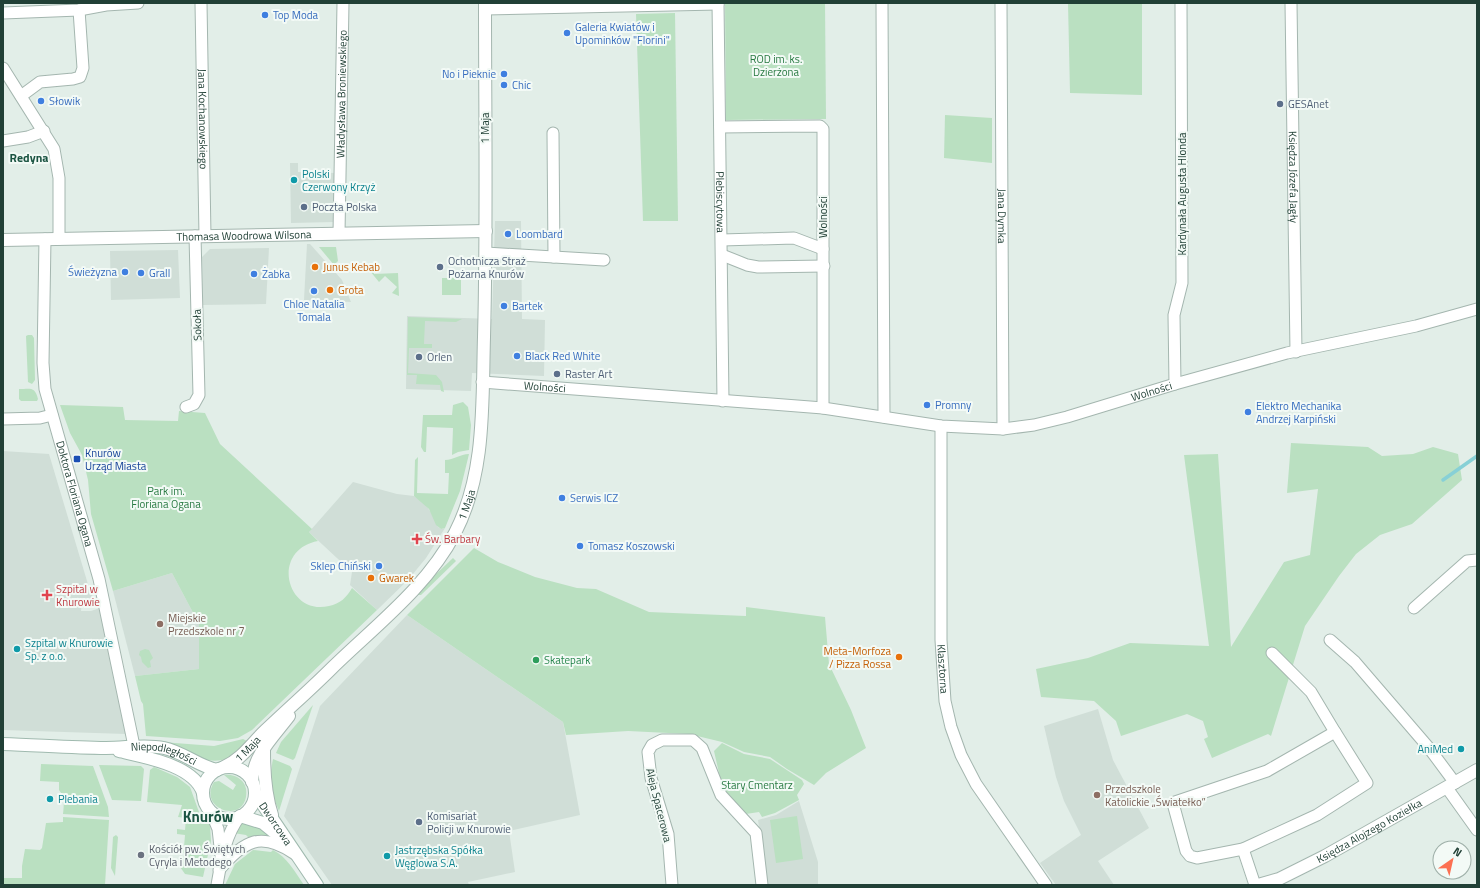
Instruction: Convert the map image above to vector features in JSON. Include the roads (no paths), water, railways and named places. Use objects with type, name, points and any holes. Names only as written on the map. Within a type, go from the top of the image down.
[{"type":"street","points":[[3,13],[80,10],[106,5],[138,3]]},
{"type":"street","name":"Jana Kochanowskiego","points":[[200,236],[204,156],[201,3]]},
{"type":"street","name":"Władysława Broniewskiego","points":[[339,233],[343,3]]},
{"type":"street","name":"Plebiscytowa","points":[[485,6],[718,3],[723,401]]},
{"type":"street","points":[[882,3],[884,416]]},
{"type":"street","name":"Jana Dymka","points":[[1002,3],[1003,428]]},
{"type":"street","name":"Kardynała Augusta Hlonda","points":[[1175,384],[1174,315],[1182,283],[1181,3]]},
{"type":"street","name":"Księdza Józefa Jagły","points":[[1291,3],[1296,352]]},
{"type":"street","name":"1 Maja","points":[[221,768],[239,758],[267,729],[304,696],[417,586],[434,565],[453,536],[466,506],[477,465],[480,435],[486,253],[485,6]]},
{"type":"street","points":[[21,96],[40,82],[80,77],[83,68],[80,10]]},
{"type":"street","points":[[3,68],[54,149],[58,169],[59,239]]},
{"type":"street","name":"Wolności","points":[[720,127],[820,126],[823,129],[823,408]]},
{"type":"street","points":[[3,141],[28,137],[44,131]]},
{"type":"street","points":[[553,133],[554,257]]},
{"type":"street","name":"Thomasa Woodrowa Wilsona","points":[[3,240],[339,233],[486,232]]},
{"type":"street","name":"Sokoła","points":[[186,406],[194,404],[199,395],[200,236]]},
{"type":"street","points":[[722,240],[794,238],[824,249]]},
{"type":"street","name":"Doktora Floriana Ogana","points":[[45,239],[43,374],[52,415],[96,566],[134,746]]},
{"type":"street","points":[[486,253],[604,260]]},
{"type":"street","points":[[722,255],[747,265],[758,267],[824,266]]},
{"type":"street","name":"Wolności","points":[[482,382],[823,408],[884,416],[941,426],[1003,428],[1034,425],[1067,417],[1175,384],[1296,352],[1416,326],[1477,310]]},
{"type":"street","points":[[3,419],[35,418],[52,415]]},
{"type":"street","name":"Klasztorna","points":[[941,426],[941,640],[945,701],[951,727],[961,755],[976,784],[1046,885]]},
{"type":"street","points":[[1414,608],[1467,561],[1477,560]]},
{"type":"street","points":[[1330,640],[1354,662],[1425,743],[1477,830]]},
{"type":"street","points":[[1272,653],[1311,692],[1367,783],[1317,815],[1243,849],[1197,858],[1190,856],[1186,851],[1174,807],[1175,802],[1267,771],[1335,732]]},
{"type":"street","name":"1 Maja","points":[[253,788],[253,770],[264,749],[304,696]]},
{"type":"street","name":"Aleja Spacerowa","points":[[672,885],[668,834],[651,778],[647,755],[649,748],[658,741],[688,739],[697,742],[702,748],[721,795],[756,833],[762,885]]},
{"type":"street","name":"Niepodległości","points":[[3,744],[108,748],[134,746],[165,748],[201,765],[221,768]]},
{"type":"street","name":"Niepodległości","points":[[108,748],[169,765],[195,780],[201,787],[202,793]]},
{"type":"street","points":[[264,749],[267,799],[275,821]]},
{"type":"street","points":[[217,885],[220,866],[231,831],[240,816],[250,807],[253,788],[240,770],[221,768],[207,779],[202,793],[205,804],[211,812],[218,829],[220,866]]},
{"type":"street","name":"Księdza Alojzego Koziełka","points":[[1258,885],[1279,879],[1325,856],[1477,770]]},
{"type":"street","name":"Dworcowa","points":[[253,788],[295,854],[317,885]]},
{"type":"street","points":[[211,812],[225,819],[240,816]]},
{"type":"street","name":"Dworcowa","points":[[240,816],[263,823],[278,834],[295,854]]},
{"type":"street","points":[[220,866],[236,851],[249,843],[260,840],[274,842],[295,854]]},
{"type":"street","points":[[1243,849],[1255,885]]},
{"type":"waterway","points":[[1443,480],[1477,456]]},
{"type":"place","name":"Top Moda","points":[[265,15]]},
{"type":"place","name":"Galeria Kwiatów i Upominków \"Florini\"","points":[[567,33]]},
{"type":"place","name":"No i Pieknie","points":[[504,74]]},
{"type":"place","name":"Chic","points":[[504,85]]},
{"type":"place","name":"Słowik","points":[[41,101]]},
{"type":"place","name":"GESAnet","points":[[1280,104]]},
{"type":"place","name":"Polski Czerwony Krzyż","points":[[294,180]]},
{"type":"place","name":"Poczta Polska","points":[[304,207]]},
{"type":"place","name":"Loombard","points":[[508,234]]},
{"type":"place","name":"Junus Kebab","points":[[315,267]]},
{"type":"place","name":"Ochotnicza Straż Pożarna Knurów","points":[[440,267]]},
{"type":"place","name":"Świeżyzna","points":[[125,272]]},
{"type":"place","name":"Grall","points":[[141,273]]},
{"type":"place","name":"Żabka","points":[[254,274]]},
{"type":"place","name":"Grota","points":[[330,290]]},
{"type":"place","name":"Chloe Natalia Tomala","points":[[314,291]]},
{"type":"place","name":"Bartek","points":[[504,306]]},
{"type":"place","name":"Black Red White","points":[[517,356]]},
{"type":"place","name":"Orlen","points":[[419,357]]},
{"type":"place","name":"Raster Art","points":[[557,374]]},
{"type":"place","name":"Promny","points":[[927,405]]},
{"type":"place","name":"Elektro Mechanika Andrzej Karpiński","points":[[1248,412]]},
{"type":"place","name":"Knurów Urząd Miasta","points":[[77,459]]},
{"type":"place","name":"Serwis ICZ","points":[[562,498]]},
{"type":"place","name":"Św. Barbary","points":[[417,539]]},
{"type":"place","name":"Tomasz Koszowski","points":[[580,546]]},
{"type":"place","name":"Sklep Chiński","points":[[379,566]]},
{"type":"place","name":"Gwarek","points":[[371,578]]},
{"type":"place","name":"Szpital w Knurowie","points":[[47,595]]},
{"type":"place","name":"Miejskie Przedszkole nr 7","points":[[160,624]]},
{"type":"place","name":"Szpital w Knurowie Sp. z o.o.","points":[[17,649]]},
{"type":"place","name":"Meta-Morfoza / Pizza Rossa","points":[[899,657]]},
{"type":"place","name":"Skatepark","points":[[536,660]]},
{"type":"place","name":"AniMed","points":[[1461,749]]},
{"type":"place","name":"Przedszkole Katolickie „Światełko”","points":[[1097,795]]},
{"type":"place","name":"Plebania","points":[[50,799]]},
{"type":"place","name":"Komisariat Policji w Knurowie","points":[[419,822]]},
{"type":"place","name":"Kościół pw. Świętych Cyryla i Metodego","points":[[141,855]]},
{"type":"place","name":"Jastrzębska Spółka Węglowa S.A.","points":[[387,856]]},
{"type":"district","name":"Redyna","points":[[29,157]]},
{"type":"district","name":"Knurów","points":[[208,816]]},
{"type":"park label","name":"ROD im. ks. Dzierżona","points":[[776,65]]},
{"type":"park label","name":"Park im. Floriana Ogana","points":[[166,497]]},
{"type":"park label","name":"Stary Cmentarz","points":[[757,785]]}]
